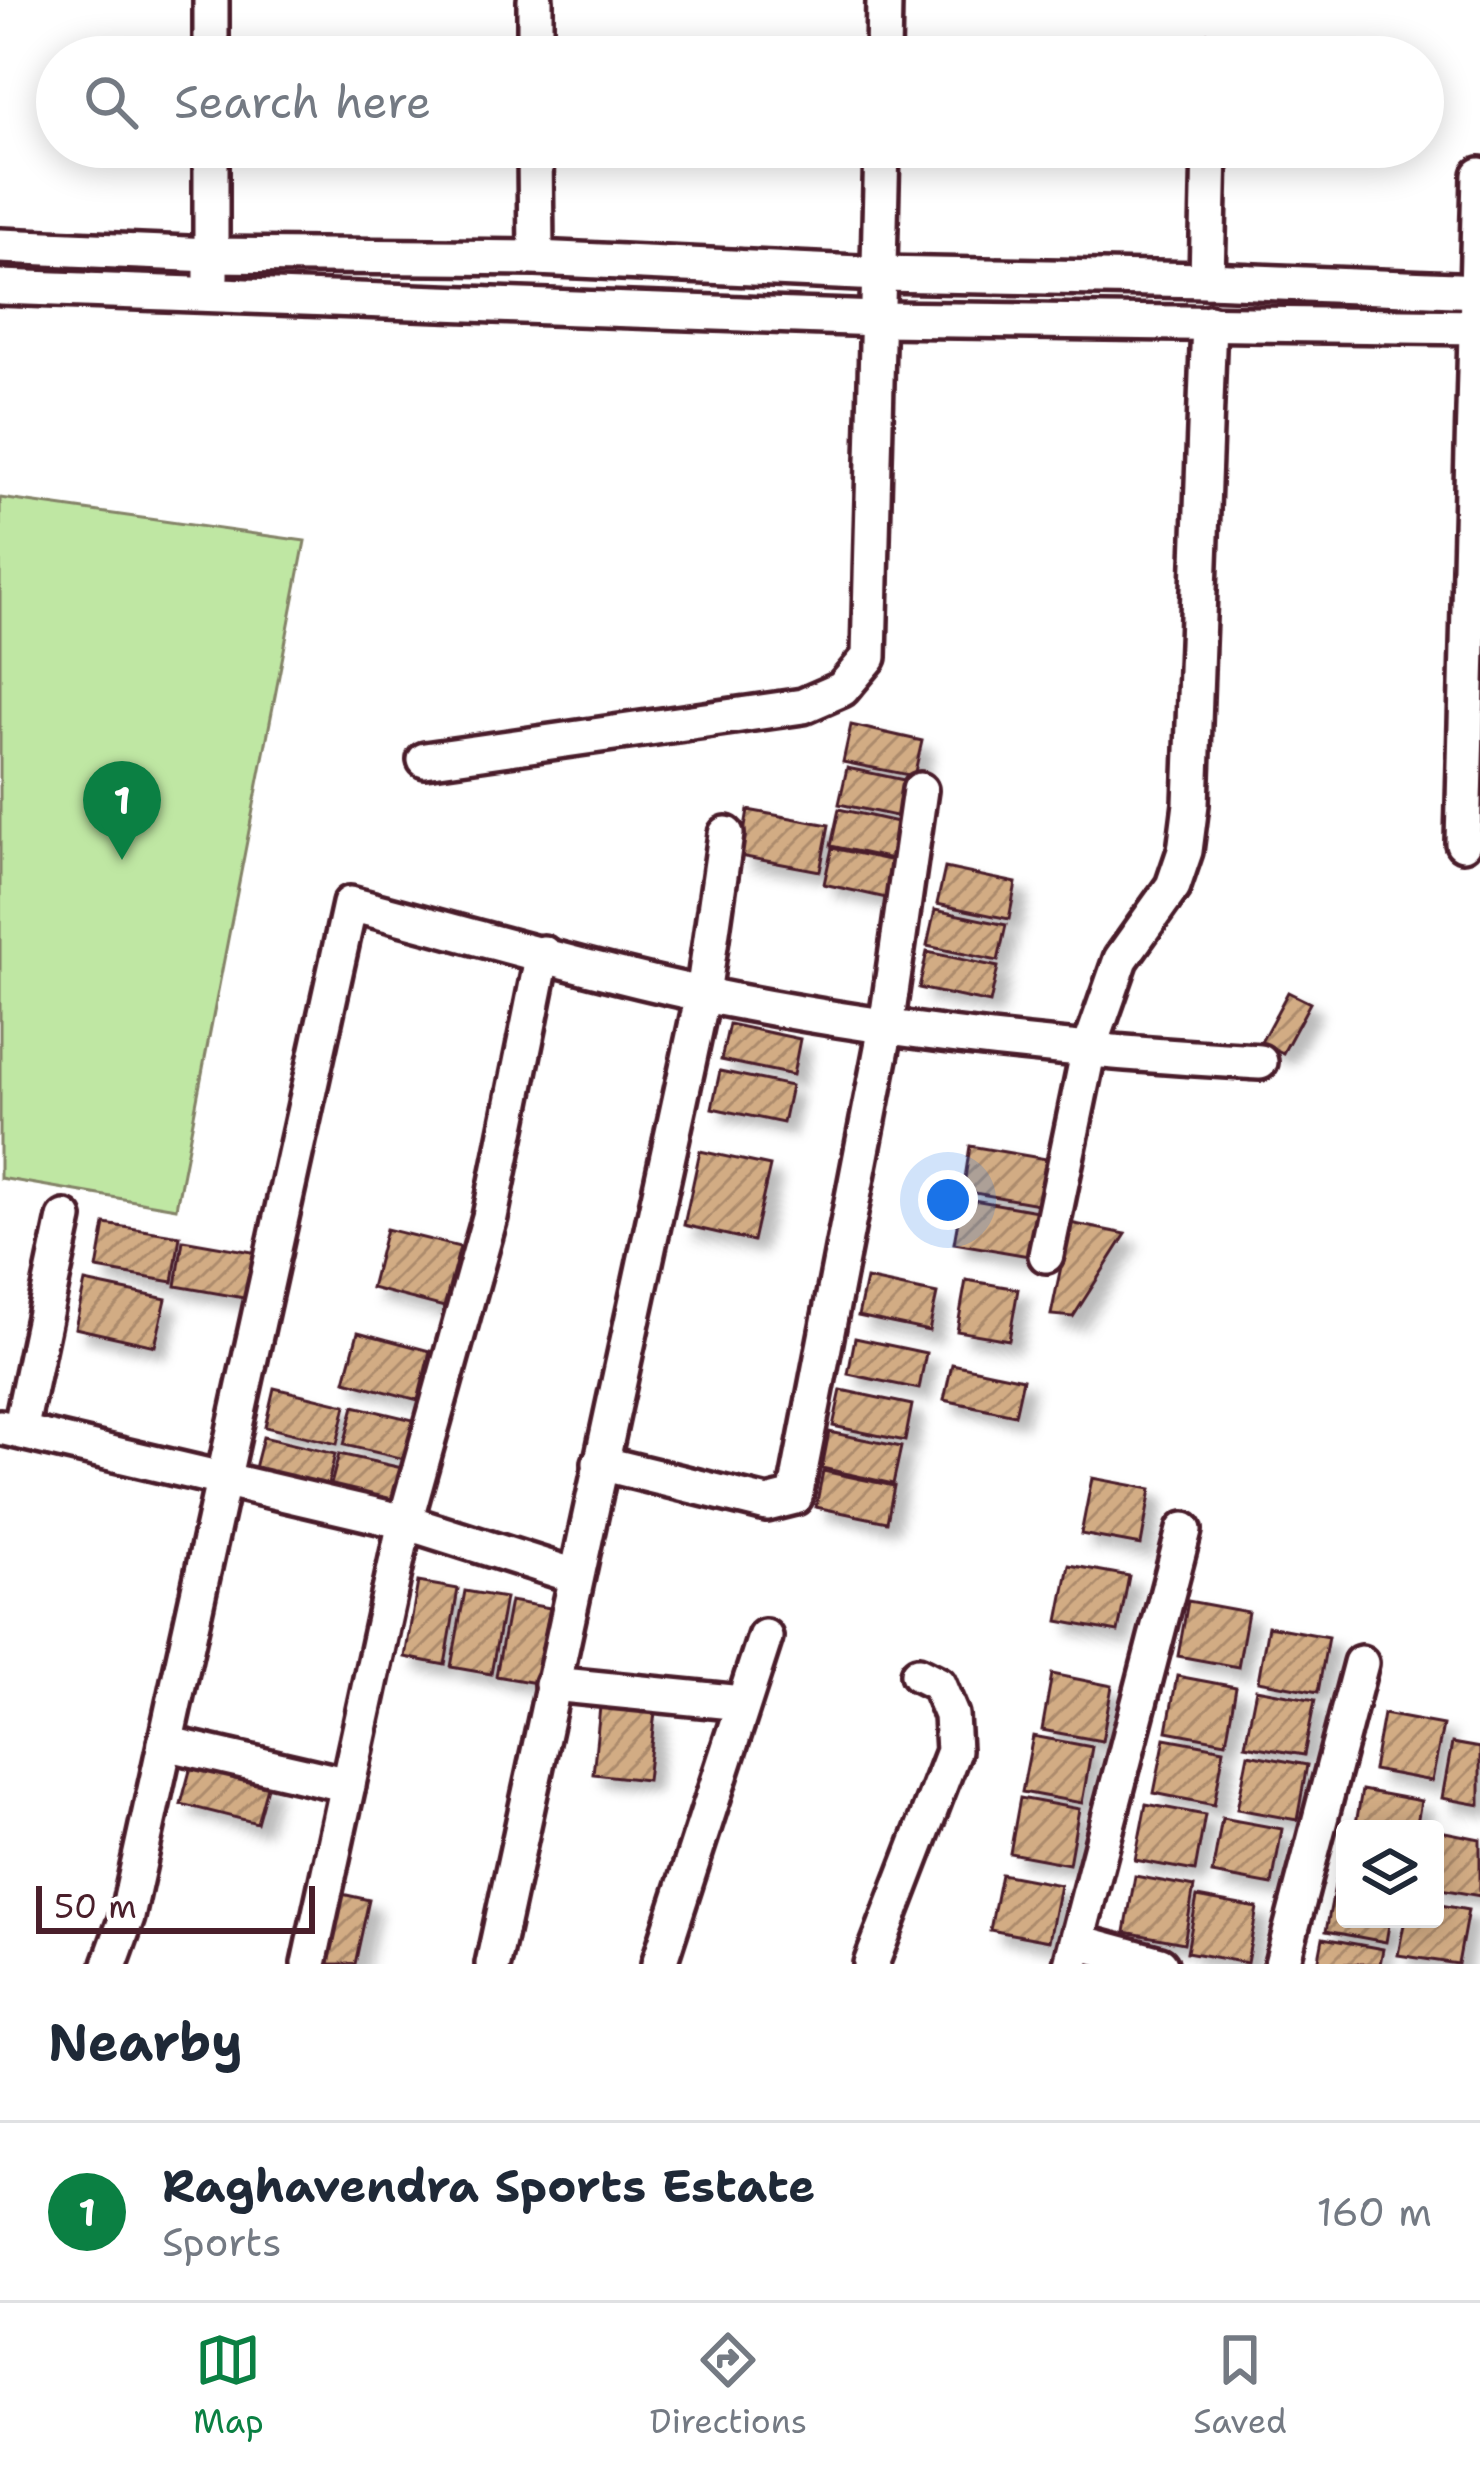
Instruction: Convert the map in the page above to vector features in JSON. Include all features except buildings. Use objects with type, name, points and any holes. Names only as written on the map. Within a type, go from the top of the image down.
[{"type":"street","points":[[211,0],[211,36]]},
{"type":"street","points":[[535,0],[535,36]]},
{"type":"street","points":[[884,0],[884,36]]},
{"type":"street","points":[[210,295],[212,168]]},
{"type":"street","points":[[536,168],[536,258]]},
{"type":"street","points":[[425,760],[803,706],[842,689],[869,657],[882,168]]},
{"type":"street","points":[[1207,280],[1210,168]]},
{"type":"street","points":[[1463,842],[1480,176]]},
{"type":"street","points":[[0,246],[212,255],[536,258],[880,274],[1478,291]]},
{"type":"street","points":[[0,287],[878,319],[1478,327]]},
{"type":"street","points":[[1046,1255],[1088,1052],[1121,958],[1173,886],[1185,851],[1191,804],[1208,322]]},
{"type":"street","points":[[600,1462],[767,1504],[795,1497],[886,1027],[920,790]]},
{"type":"street","points":[[494,1964],[703,994],[726,834]]},
{"type":"street","points":[[110,1964],[127,1917],[350,904],[703,994],[886,1027],[1088,1052],[1260,1061]]},
{"type":"street","points":[[309,1964],[405,1522],[490,1217],[543,953]]},
{"type":"street","points":[[65,1218],[10,1429],[405,1522],[575,1576]]},
{"type":"street","points":[[1160,1964],[1075,1953],[1184,1530]]},
{"type":"street","points":[[659,1964],[765,1637]]},
{"type":"street","points":[[1282,1964],[1360,1663]]},
{"type":"street","points":[[871,1964],[953,1751],[951,1715],[938,1684],[918,1673]]},
{"type":"street","points":[[552,1684],[742,1703]]},
{"type":"street","points":[[166,1743],[348,1785]]},
{"type":"green space","points":[[0,498],[305,541],[176,1208],[0,1178]]},
{"type":"place","name":"Raghavendra Sports Estate","points":[[122,860]]}]
